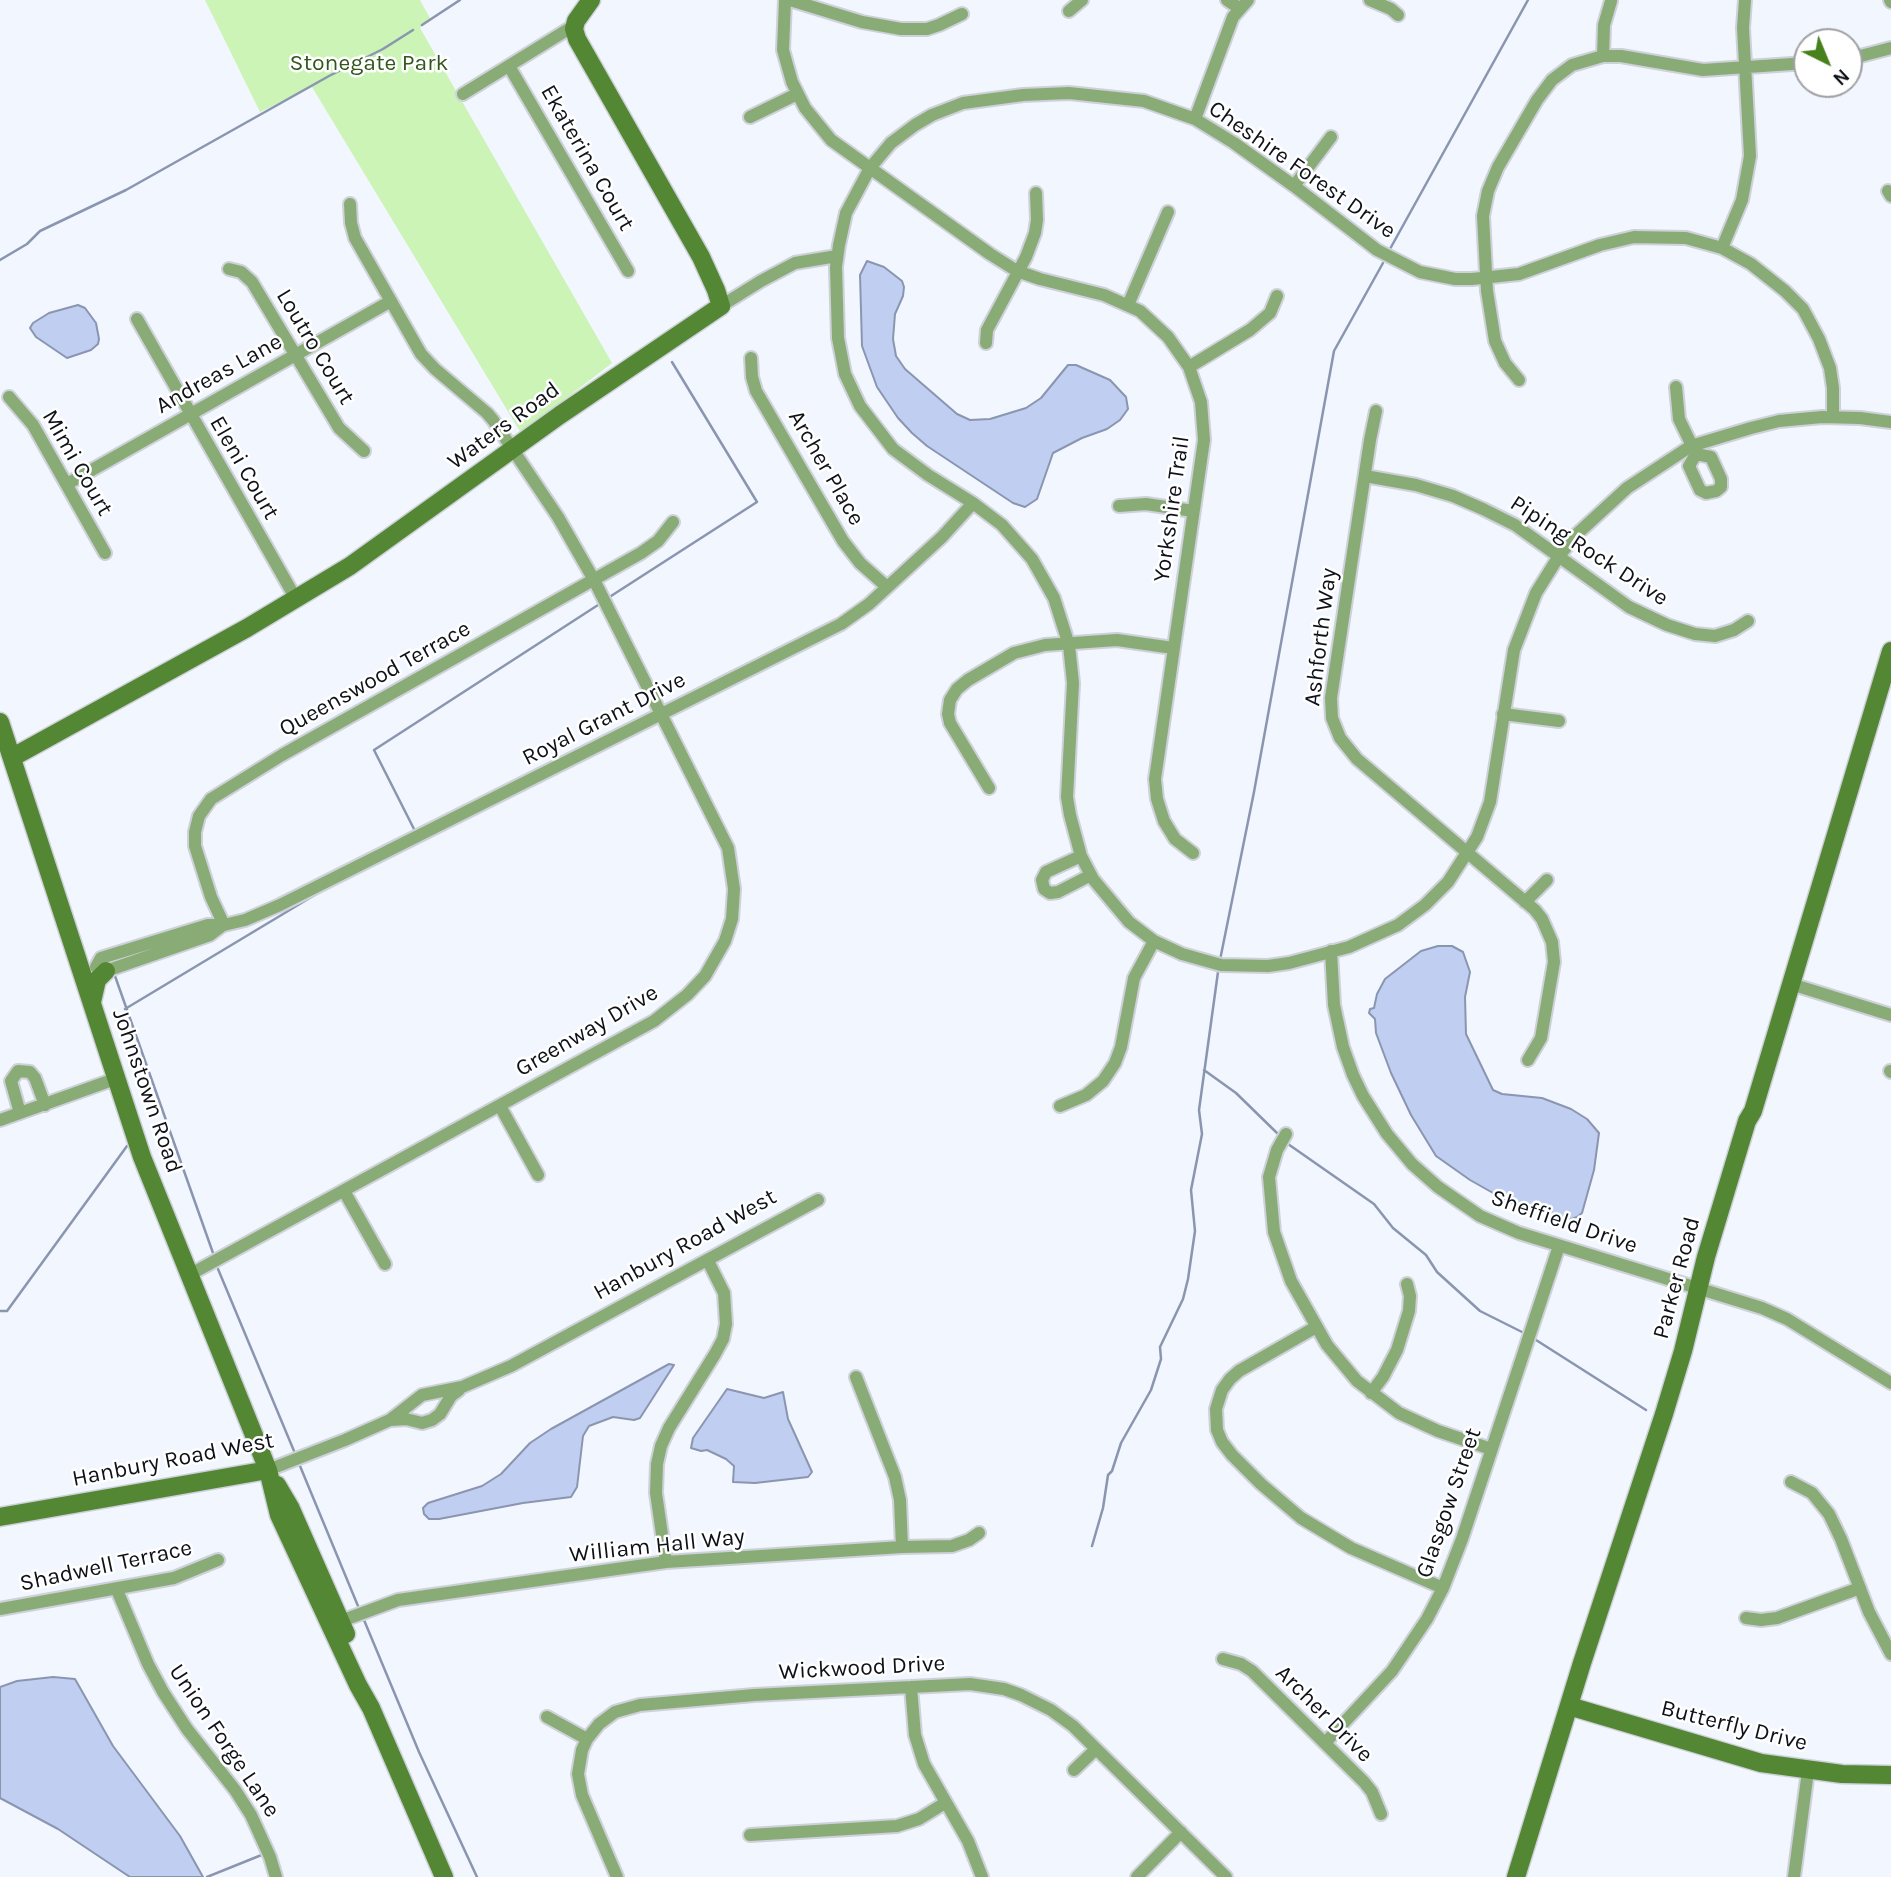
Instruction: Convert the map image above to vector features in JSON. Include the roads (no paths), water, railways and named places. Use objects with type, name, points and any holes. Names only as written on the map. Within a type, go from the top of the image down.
[{"type":"street","points":[[592,0],[578,15],[575,25],[577,39],[701,257],[721,306],[795,263],[837,256]]},
{"type":"street","points":[[788,0],[862,22],[901,29],[927,29],[962,14]]},
{"type":"street","name":"Yorkshire Trail","points":[[788,0],[783,50],[797,94],[816,124],[831,139],[1017,271],[1104,295],[1128,305],[1160,328],[1189,367],[1198,390],[1204,428],[1156,764],[1157,799],[1164,821],[1170,833],[1193,853]]},
{"type":"street","points":[[1069,11],[1082,0]]},
{"type":"street","points":[[1195,119],[1233,17],[1244,4],[1227,0]]},
{"type":"street","points":[[1370,0],[1398,15]]},
{"type":"street","points":[[1722,248],[1742,200],[1750,156],[1742,28],[1745,0]]},
{"type":"street","points":[[1603,56],[1604,25],[1611,1]]},
{"type":"street","points":[[463,94],[575,25]]},
{"type":"street","points":[[1863,55],[1891,48]]},
{"type":"street","points":[[1519,380],[1499,352],[1486,278],[1483,216],[1488,191],[1498,167],[1536,100],[1552,80],[1573,65],[1603,56],[1621,56],[1703,70],[1793,64]]},
{"type":"street","name":"Ekaterina Court","points":[[509,65],[628,271]]},
{"type":"street","name":"Cheshire Forest Drive","points":[[1833,416],[1830,368],[1803,309],[1751,264],[1722,248],[1677,237],[1634,237],[1600,245],[1519,274],[1455,279],[1420,272],[1377,250],[1294,186],[1195,119],[1161,106],[1118,97],[1069,93],[996,97],[963,103],[923,120],[891,143],[870,168],[846,213],[837,256],[838,338],[845,374],[860,406],[893,449],[1002,526],[1032,559],[1054,598],[1069,645],[1073,682],[1067,797],[1074,833],[1091,875],[1117,909],[1154,941],[1202,960],[1242,967],[1289,963],[1373,938],[1411,916],[1439,892],[1468,853],[1490,802],[1508,675],[1522,626],[1536,593],[1559,556],[1577,534],[1627,488],[1694,450],[1779,421],[1833,416],[1891,422]]},
{"type":"street","points":[[750,117],[797,94]]},
{"type":"street","points":[[1294,186],[1331,137]]},
{"type":"street","points":[[986,342],[987,330],[1035,233],[1036,192]]},
{"type":"street","name":"Greenway Drive","points":[[189,1275],[631,1035],[670,1009],[705,976],[725,941],[732,919],[734,889],[728,848],[594,580],[565,528],[487,413],[427,361],[355,238],[350,204]]},
{"type":"street","points":[[1128,305],[1168,212]]},
{"type":"street","name":"Loutro Court","points":[[229,269],[241,272],[252,282],[339,428],[364,451]]},
{"type":"street","points":[[1189,367],[1250,330],[1269,313],[1277,296]]},
{"type":"street","name":"Andreas Lane","points":[[67,484],[391,301]]},
{"type":"street","name":"Waters Road","points":[[13,757],[296,599],[372,551],[606,383],[721,306]]},
{"type":"street","name":"Eleni Court","points":[[137,320],[296,599]]},
{"type":"street","name":"Archer Place","points":[[751,358],[756,391],[843,541],[860,563],[887,587]]},
{"type":"street","points":[[1676,387],[1679,419],[1694,450]]},
{"type":"street","name":"Mimi Court","points":[[9,397],[33,425],[106,554]]},
{"type":"street","name":"Ashforth Way","points":[[1376,411],[1331,698],[1332,718],[1340,738],[1357,758],[1542,919],[1549,932],[1554,954],[1544,1027],[1528,1060]]},
{"type":"street","name":"Piping Rock Drive","points":[[1365,476],[1416,485],[1453,496],[1515,525],[1629,607],[1676,628],[1695,634],[1716,636],[1734,630],[1748,621]]},
{"type":"street","name":"Royal Grant Drive","points":[[94,970],[210,935],[224,925],[245,920],[280,905],[841,624],[864,609],[942,537],[973,503]]},
{"type":"street","points":[[1119,506],[1146,504],[1193,511]]},
{"type":"street","name":"Queenswood Terrace","points":[[224,925],[211,897],[195,846],[199,816],[211,799],[282,755],[594,580],[659,541],[673,522]]},
{"type":"street","points":[[989,788],[950,723],[948,706],[953,693],[990,665],[1014,653],[1045,645],[1117,640],[1173,648]]},
{"type":"street","name":"Parker Road","points":[[1516,1877],[1664,1414],[1743,1133],[1753,1111],[1891,651]]},
{"type":"street","name":"Parker Road","points":[[1881,691],[1891,665]]},
{"type":"street","points":[[1503,714],[1559,721]]},
{"type":"street","name":"Johnstown Road","points":[[0,722],[94,970],[91,1005],[142,1157],[268,1470],[279,1515],[370,1708],[444,1877]]},
{"type":"street","points":[[1082,856],[1046,872],[1042,880],[1044,889],[1050,893],[1058,892],[1091,875]]},
{"type":"street","points":[[1525,902],[1547,880]]},
{"type":"street","points":[[1060,1106],[1086,1095],[1103,1081],[1115,1063],[1121,1047],[1134,978],[1154,941]]},
{"type":"street","name":"Sheffield Drive","points":[[1331,951],[1334,1005],[1343,1047],[1363,1096],[1387,1134],[1412,1164],[1454,1199],[1499,1225],[1762,1308],[1795,1323],[1891,1382]]},
{"type":"street","points":[[1791,984],[1891,1015]]},
{"type":"street","points":[[20,1114],[11,1081],[18,1071],[30,1072],[35,1078],[45,1105]]},
{"type":"street","points":[[0,1120],[115,1079]]},
{"type":"street","points":[[500,1106],[538,1175]]},
{"type":"street","points":[[1286,1134],[1277,1150],[1269,1177],[1273,1222],[1285,1267],[1316,1327],[1344,1367],[1371,1393],[1417,1423],[1491,1449]]},
{"type":"street","points":[[344,1191],[385,1264]]},
{"type":"street","name":"Hanbury Road West","points":[[0,1517],[268,1470],[390,1420],[422,1395],[462,1387],[521,1360],[818,1200]]},
{"type":"street","name":"Glasgow Street","points":[[1325,1743],[1392,1671],[1427,1619],[1443,1588],[1462,1539],[1559,1246]]},
{"type":"street","points":[[666,1562],[655,1478],[661,1446],[669,1428],[723,1339],[726,1324],[724,1293],[708,1261]]},
{"type":"street","points":[[1371,1393],[1397,1350],[1409,1311],[1410,1296],[1407,1284]]},
{"type":"street","points":[[1316,1327],[1230,1379],[1222,1390],[1216,1409],[1217,1430],[1222,1442],[1268,1490],[1322,1532],[1351,1548],[1443,1588]]},
{"type":"street","points":[[856,1377],[895,1477],[900,1500],[902,1547]]},
{"type":"street","name":"Hanbury Road West","points":[[390,1420],[406,1419],[422,1423],[432,1420],[462,1387]]},
{"type":"street","name":"Johnstown Road","points":[[268,1470],[290,1507],[341,1621],[364,1682],[370,1708]]},
{"type":"street","points":[[1791,1482],[1812,1493],[1829,1514],[1869,1612],[1891,1654]]},
{"type":"street","name":"William Hall Way","points":[[341,1621],[399,1600],[666,1562],[952,1546],[979,1533]]},
{"type":"street","name":"Shadwell Terrace","points":[[0,1609],[183,1576],[218,1560]]},
{"type":"street","points":[[1746,1618],[1777,1618],[1860,1588]]},
{"type":"street","name":"Union Forge Lane","points":[[117,1590],[163,1692],[187,1730],[235,1790],[251,1815],[276,1877]]},
{"type":"street","name":"Archer Drive","points":[[1223,1659],[1241,1664],[1252,1671],[1364,1783],[1381,1814]]},
{"type":"street","name":"Wickwood Drive","points":[[587,1739],[608,1716],[640,1706],[754,1695],[970,1684],[1004,1689],[1051,1710],[1073,1726],[1226,1877]]},
{"type":"street","points":[[911,1687],[915,1735],[920,1754],[968,1841],[982,1877]]},
{"type":"street","name":"Butterfly Drive","points":[[1569,1706],[1737,1757],[1808,1771],[1891,1775]]},
{"type":"street","points":[[547,1717],[587,1739],[578,1765],[580,1790],[617,1877]]},
{"type":"street","points":[[1074,1770],[1096,1749]]},
{"type":"street","points":[[1794,1877],[1808,1771]]},
{"type":"street","points":[[750,1836],[897,1826],[919,1819],[945,1803]]},
{"type":"street","points":[[1137,1877],[1181,1832]]},
{"type":"water","points":[[867,261],[884,267],[902,281],[904,287],[895,314],[893,339],[896,356],[905,369],[957,414],[970,420],[990,419],[1026,408],[1041,398],[1068,365],[1076,365],[1110,380],[1126,397],[1128,409],[1120,420],[1107,429],[1053,453],[1037,499],[1025,507],[1013,503],[927,446],[898,418],[877,387],[862,346],[860,275]]},
{"type":"water","points":[[78,305],[85,308],[96,323],[98,344],[91,350],[67,358],[36,337],[30,328],[49,313]]},
{"type":"water","points":[[1438,946],[1452,946],[1463,952],[1470,972],[1465,997],[1466,1034],[1493,1090],[1502,1094],[1542,1098],[1571,1109],[1587,1119],[1599,1133],[1594,1170],[1582,1213],[1577,1217],[1569,1220],[1509,1202],[1470,1180],[1436,1156],[1411,1115],[1376,1033],[1375,1019],[1369,1013],[1370,1009],[1374,1008],[1377,994],[1385,979],[1421,951]]},
{"type":"water","points":[[669,1364],[674,1365],[640,1418],[634,1420],[613,1417],[589,1426],[583,1436],[577,1487],[571,1497],[439,1519],[429,1519],[424,1514],[423,1508],[428,1503],[482,1486],[501,1474],[530,1443],[551,1429]]},
{"type":"water","points":[[727,1389],[764,1398],[783,1392],[788,1419],[812,1472],[808,1477],[755,1483],[733,1482],[734,1466],[726,1459],[707,1450],[691,1448],[693,1438]]},
{"type":"water","points":[[53,1677],[75,1679],[113,1746],[180,1836],[203,1877],[130,1877],[58,1829],[0,1798],[0,1687],[17,1681]]},
{"type":"waterway","points":[[422,25],[460,0]]},
{"type":"waterway","points":[[1390,249],[1528,0]]},
{"type":"waterway","points":[[0,260],[27,244],[40,231],[126,190],[413,30]]},
{"type":"waterway","points":[[1220,960],[1254,792],[1334,351],[1383,263]]},
{"type":"waterway","points":[[611,596],[757,502],[672,362]]},
{"type":"waterway","points":[[415,831],[374,750],[598,605]]},
{"type":"waterway","points":[[125,1009],[323,890]]},
{"type":"waterway","points":[[1092,1546],[1103,1508],[1108,1475],[1112,1471],[1121,1443],[1151,1390],[1161,1359],[1160,1347],[1183,1299],[1188,1279],[1195,1231],[1191,1190],[1202,1134],[1199,1110],[1218,972]]},
{"type":"waterway","points":[[115,976],[213,1253]]},
{"type":"waterway","points":[[1204,1070],[1236,1093],[1277,1133]]},
{"type":"waterway","points":[[1288,1144],[1374,1204],[1393,1228],[1426,1255],[1437,1272],[1480,1311],[1526,1334]]},
{"type":"waterway","points":[[0,1311],[7,1311],[127,1146]]},
{"type":"waterway","points":[[218,1269],[294,1451]]},
{"type":"waterway","points":[[1536,1340],[1646,1410]]},
{"type":"waterway","points":[[300,1466],[358,1606]]},
{"type":"waterway","points":[[364,1620],[419,1752],[477,1877]]},
{"type":"waterway","points":[[207,1877],[264,1854]]},
{"type":"park label","name":"Stonegate Park","points":[[369,63]]}]
